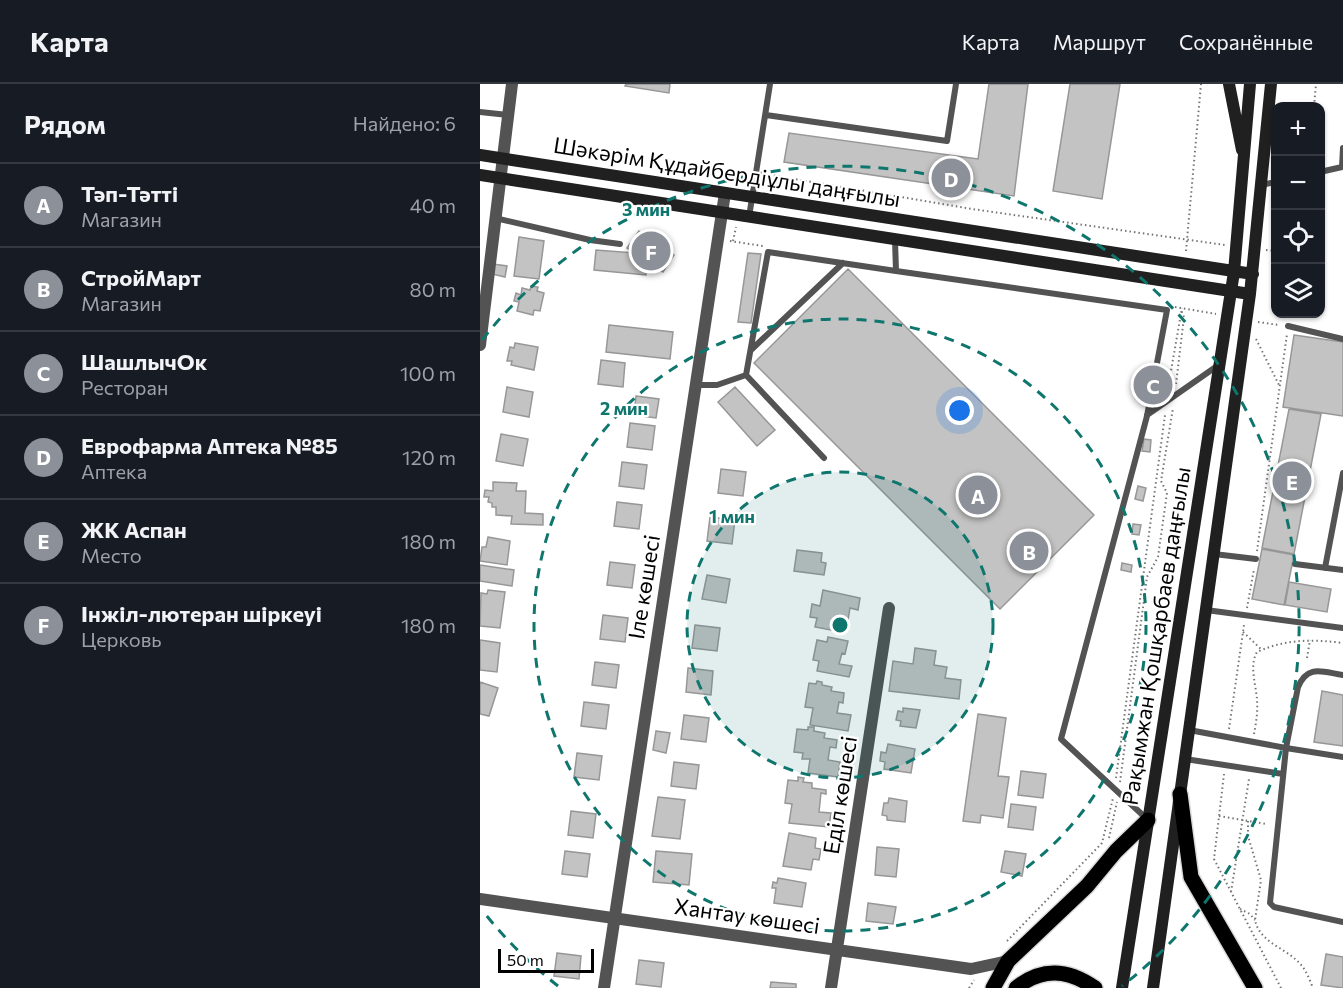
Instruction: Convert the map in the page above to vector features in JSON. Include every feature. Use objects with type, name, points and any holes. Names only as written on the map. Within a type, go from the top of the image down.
[{"type":"main road","points":[[1229,84],[1244,162]]},
{"type":"main road","points":[[1234,272],[1250,84]]},
{"type":"main road","points":[[1153,988],[1253,274],[1270,84]]},
{"type":"main road","name":"Шәкәрім Құдайбердіұлы даңғылы","points":[[480,155],[1253,274]]},
{"type":"main road","name":"Шәкәрім Құдайбердіұлы даңғылы","points":[[480,175],[1250,294]]},
{"type":"main road","name":"Рақымжан Қошқарбаев даңғылы","points":[[1122,988],[1234,272]]},
{"type":"main road","points":[[1180,794],[1191,877],[1255,988]]},
{"type":"main road","points":[[993,988],[1008,961],[1087,886],[1116,851],[1148,820]]},
{"type":"main road","points":[[1016,988],[1026,980],[1044,973],[1063,973],[1081,978],[1095,988]]},
{"type":"street","points":[[480,345],[512,84]]},
{"type":"street","name":"Іле көшесі","points":[[604,988],[725,193]]},
{"type":"street","name":"Еділ көшесі","points":[[831,988],[889,608]]},
{"type":"street","name":"Хантау көшесі","points":[[480,899],[971,969],[1008,961]]},
{"type":"lane","points":[[749,217],[770,84]]},
{"type":"lane","points":[[766,115],[947,141],[956,84]]},
{"type":"lane","points":[[480,112],[508,115]]},
{"type":"lane","points":[[1325,171],[1342,167],[1343,148]]},
{"type":"lane","points":[[1261,185],[1271,183]]},
{"type":"lane","points":[[495,218],[590,240],[620,244]]},
{"type":"lane","points":[[895,239],[896,271]]},
{"type":"lane","points":[[746,375],[768,252],[1167,310],[1147,416],[1061,739],[1148,820]]},
{"type":"lane","points":[[750,350],[843,264]]},
{"type":"lane","points":[[1288,326],[1343,339]]},
{"type":"lane","points":[[1147,416],[1220,363]]},
{"type":"lane","points":[[696,385],[717,385],[746,375]]},
{"type":"lane","points":[[746,375],[824,458]]},
{"type":"lane","points":[[1325,568],[1343,473]]},
{"type":"lane","points":[[1214,554],[1256,559]]},
{"type":"lane","points":[[1295,564],[1343,570]]},
{"type":"lane","points":[[1206,610],[1343,628]]},
{"type":"lane","points":[[1343,675],[1307,673],[1298,687],[1286,747],[1270,903],[1274,907],[1343,922]]},
{"type":"lane","points":[[1189,729],[1343,757]]},
{"type":"lane","points":[[1185,759],[1283,774]]},
{"type":"path","points":[[1186,253],[1201,84]]},
{"type":"path","points":[[1314,102],[1316,84]]},
{"type":"path","points":[[757,172],[972,209],[1237,246]]},
{"type":"path","points":[[1002,946],[1102,843],[1117,791],[1166,402],[1182,309],[1185,316],[1161,481],[1167,493],[1158,557],[1147,577],[1117,791],[1108,840],[1100,853]]},
{"type":"path","points":[[1228,737],[1256,559],[1288,326],[1247,320]]},
{"type":"path","points":[[1247,320],[1280,385]]},
{"type":"path","points":[[1243,632],[1262,650]]},
{"type":"path","points":[[1307,658],[1310,640]]},
{"type":"path","points":[[1254,734],[1258,701],[1253,674],[1254,658],[1257,652],[1290,641],[1310,640],[1343,644]]},
{"type":"path","points":[[1232,774],[1224,773],[1214,859],[1281,988]]},
{"type":"path","points":[[1231,892],[1249,777]]},
{"type":"path","points":[[1219,816],[1267,824]]},
{"type":"path","points":[[1248,821],[1248,836],[1261,880],[1256,925],[1268,941],[1286,951],[1304,968],[1313,988]]},
{"type":"path","points":[[1240,909],[1250,914],[1255,920]]},
{"type":"path","points":[[969,988],[984,966]]},
{"type":"building","points":[[626,84],[670,84],[669,93],[625,86]]},
{"type":"building","points":[[989,84],[1028,84],[1014,196],[784,162],[789,133],[978,159]]},
{"type":"building","points":[[1070,84],[1120,84],[1102,199],[1053,191]]},
{"type":"building","points":[[639,231],[674,255],[663,272],[647,262],[646,275],[594,270],[596,250],[635,253],[627,248]]},
{"type":"building","points":[[519,237],[544,241],[539,279],[514,276]]},
{"type":"building","points":[[748,253],[761,254],[751,323],[738,322]]},
{"type":"building","points":[[493,264],[507,266],[505,277],[492,274]]},
{"type":"building","points":[[848,269],[1094,515],[1000,609],[754,363]]},
{"type":"building","points":[[531,286],[538,287],[537,291],[544,293],[540,311],[534,310],[533,315],[517,311],[519,302],[514,301],[516,293],[521,295],[522,288],[530,290]]},
{"type":"building","points":[[609,325],[673,332],[670,359],[606,352]]},
{"type":"building","points":[[1294,335],[1343,342],[1343,416],[1283,407]]},
{"type":"building","points":[[515,343],[538,347],[534,370],[511,365],[512,361],[507,361],[510,347],[514,348]]},
{"type":"building","points":[[601,360],[625,363],[623,387],[598,384]]},
{"type":"building","points":[[507,387],[533,392],[529,417],[503,412]]},
{"type":"building","points":[[735,387],[775,430],[757,446],[718,402]]},
{"type":"building","points":[[636,396],[659,399],[656,418],[634,415]]},
{"type":"building","points":[[1289,409],[1321,414],[1294,554],[1262,548]]},
{"type":"building","points":[[630,423],[655,426],[652,450],[627,447]]},
{"type":"building","points":[[501,434],[528,439],[523,466],[496,461]]},
{"type":"building","points":[[1144,439],[1151,440],[1150,452],[1142,451]]},
{"type":"building","points":[[622,462],[647,465],[644,489],[619,486]]},
{"type":"building","points":[[721,469],[746,472],[743,496],[718,493]]},
{"type":"building","points":[[493,482],[517,483],[516,491],[526,491],[525,513],[543,514],[543,525],[511,524],[512,516],[496,515],[496,507],[492,507],[492,503],[488,502],[489,497],[484,497],[485,490],[493,491]]},
{"type":"building","points":[[1138,486],[1146,488],[1143,501],[1135,499]]},
{"type":"building","points":[[617,502],[642,505],[639,529],[614,526]]},
{"type":"building","points":[[710,517],[735,520],[732,544],[707,541]]},
{"type":"building","points":[[1133,524],[1141,525],[1139,535],[1132,534]]},
{"type":"building","points":[[488,537],[510,541],[507,565],[480,561],[482,547],[486,547]]},
{"type":"building","points":[[1262,549],[1294,555],[1284,605],[1252,599]]},
{"type":"building","points":[[797,550],[822,553],[821,562],[826,563],[824,575],[794,571]]},
{"type":"building","points":[[610,562],[635,565],[632,588],[607,585]]},
{"type":"building","points":[[1122,563],[1132,565],[1131,572],[1121,570]]},
{"type":"building","points":[[480,565],[514,570],[512,586],[480,581]]},
{"type":"building","points":[[707,575],[730,579],[726,603],[702,599]]},
{"type":"building","points":[[1289,582],[1331,589],[1327,612],[1285,605]]},
{"type":"building","points":[[488,590],[505,592],[500,628],[480,626],[481,593],[487,594]]},
{"type":"building","points":[[823,590],[860,598],[858,610],[850,608],[848,620],[844,619],[841,632],[815,627],[817,618],[810,617],[812,604],[820,606]]},
{"type":"building","points":[[603,615],[628,618],[625,642],[600,639]]},
{"type":"building","points":[[695,625],[720,628],[717,651],[692,648]]},
{"type":"building","points":[[828,637],[848,641],[845,654],[842,653],[839,664],[852,666],[849,677],[817,671],[819,661],[813,660],[817,640],[827,642]]},
{"type":"building","points":[[480,640],[500,643],[497,672],[480,670]]},
{"type":"building","points":[[915,648],[936,651],[934,665],[947,667],[945,678],[961,680],[959,699],[889,691],[893,661],[913,664]]},
{"type":"building","points":[[595,662],[619,665],[616,688],[592,685]]},
{"type":"building","points":[[688,668],[713,671],[711,695],[686,692]]},
{"type":"building","points":[[817,681],[822,682],[822,685],[832,687],[831,691],[844,693],[843,703],[839,702],[837,713],[851,715],[848,731],[810,725],[813,708],[805,707],[809,683],[816,684]]},
{"type":"building","points":[[480,682],[498,688],[489,716],[480,714]]},
{"type":"building","points":[[1322,691],[1343,695],[1343,746],[1314,742]]},
{"type":"building","points":[[584,702],[609,705],[606,729],[581,726]]},
{"type":"building","points":[[903,708],[920,710],[916,728],[900,726],[901,721],[896,720],[898,711],[903,712]]},
{"type":"building","points":[[978,714],[1006,718],[998,776],[1009,777],[1003,818],[981,815],[980,823],[963,821]]},
{"type":"building","points":[[684,715],[709,718],[706,742],[681,739]]},
{"type":"building","points":[[808,727],[814,727],[814,731],[825,733],[824,738],[837,740],[836,748],[830,747],[828,760],[840,762],[838,777],[808,773],[810,759],[802,759],[803,753],[794,752],[797,729],[808,730]]},
{"type":"building","points":[[656,731],[670,733],[666,753],[653,750]]},
{"type":"building","points":[[888,744],[915,749],[911,773],[884,769],[885,762],[880,761],[881,752],[886,753]]},
{"type":"building","points":[[577,753],[602,756],[599,780],[574,777]]},
{"type":"building","points":[[674,762],[699,765],[696,789],[671,786]]},
{"type":"building","points":[[1021,771],[1046,774],[1043,798],[1018,795]]},
{"type":"building","points":[[798,777],[804,778],[803,782],[812,783],[812,788],[826,790],[826,794],[821,793],[819,812],[831,813],[829,827],[789,823],[792,804],[785,803],[788,780],[798,781]]},
{"type":"building","points":[[658,797],[685,800],[680,839],[652,836]]},
{"type":"building","points":[[889,798],[907,801],[905,822],[887,820],[887,816],[882,815],[884,803],[888,803]]},
{"type":"building","points":[[1011,804],[1036,807],[1033,830],[1008,827]]},
{"type":"building","points":[[571,811],[596,814],[593,838],[568,835]]},
{"type":"building","points":[[789,833],[816,838],[815,848],[821,849],[819,860],[813,859],[811,870],[783,866]]},
{"type":"building","points":[[877,847],[899,849],[896,877],[875,875]]},
{"type":"building","points":[[565,851],[590,854],[587,877],[562,874]]},
{"type":"building","points":[[656,851],[692,854],[689,885],[653,882]]},
{"type":"building","points":[[1005,851],[1026,854],[1022,876],[1001,872]]},
{"type":"building","points":[[778,878],[806,883],[802,907],[774,903],[776,888],[772,888],[773,882],[777,883]]},
{"type":"building","points":[[868,903],[896,907],[893,924],[866,921]]},
{"type":"building","points":[[557,953],[581,956],[579,979],[554,976]]},
{"type":"building","points":[[1326,954],[1343,957],[1343,988],[1321,985]]},
{"type":"building","points":[[639,960],[664,963],[661,987],[636,984]]},
{"type":"building","points":[[771,982],[796,984],[796,988],[770,988]]},
{"type":"place","name":"Еврофарма Аптека №85","points":[[951,178]]},
{"type":"place","name":"Інжіл-лютеран шіркеуі","points":[[651,251]]},
{"type":"place","name":"ШашлычОк","points":[[1153,385]]},
{"type":"place","name":"ЖК Аспан","points":[[1292,481]]},
{"type":"place","name":"Тәп-Тәтті","points":[[978,495]]},
{"type":"place","name":"СтройМарт","points":[[1029,551]]}]
